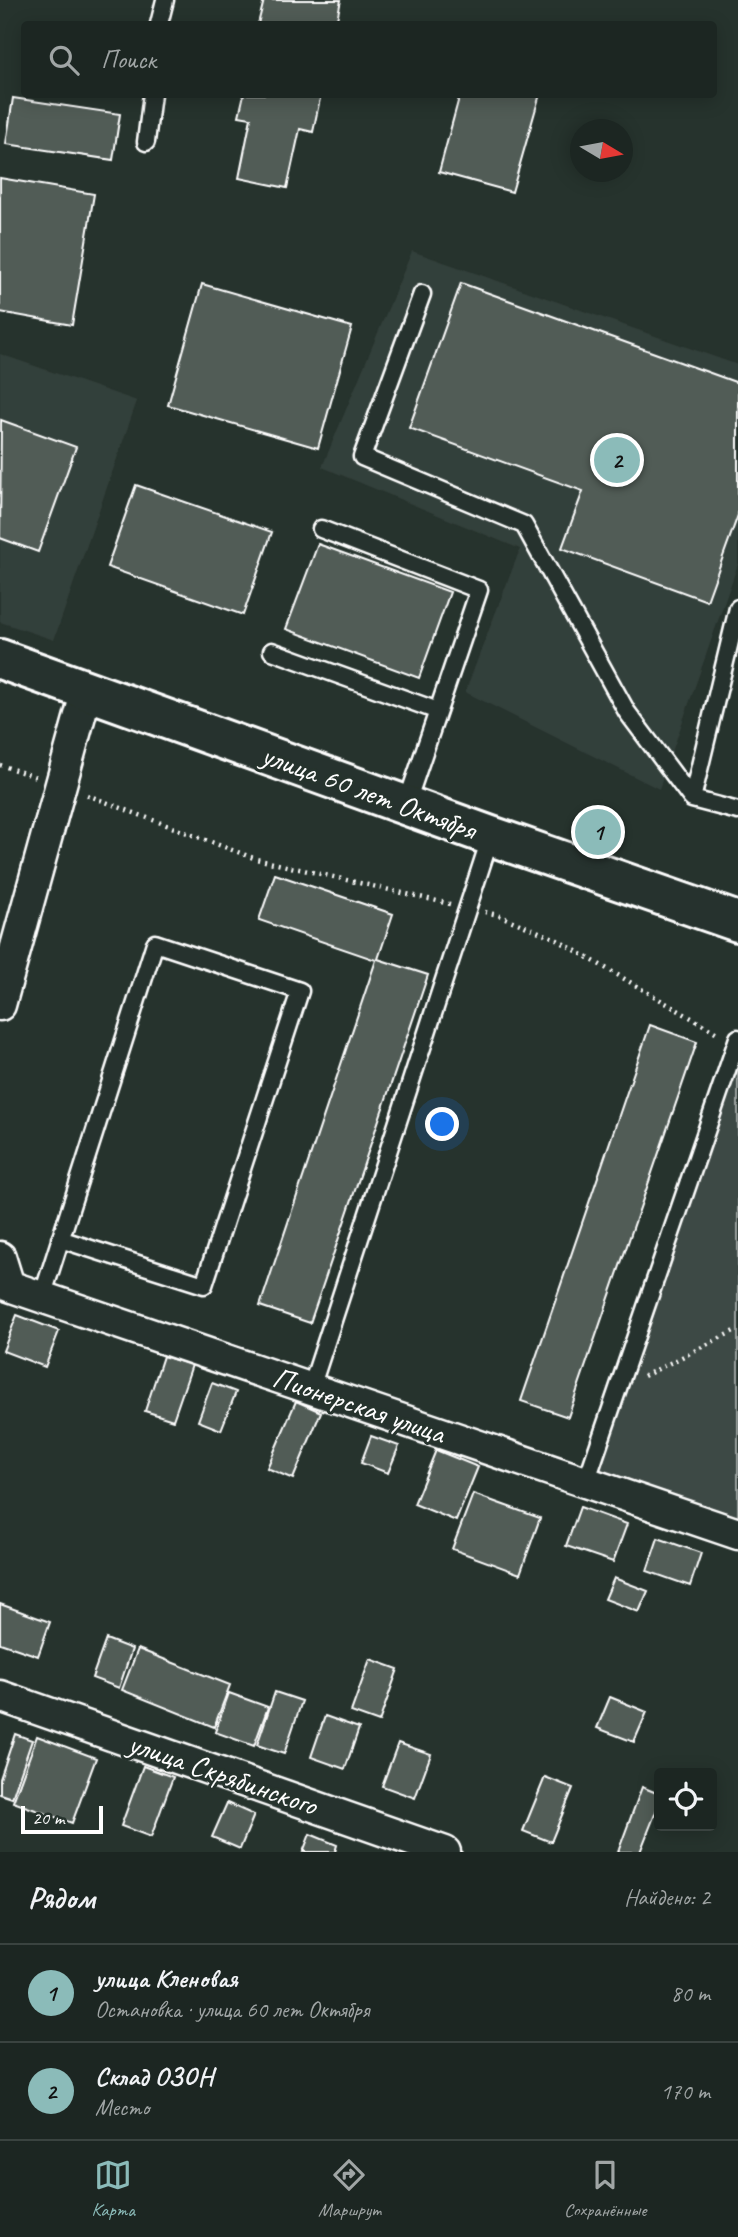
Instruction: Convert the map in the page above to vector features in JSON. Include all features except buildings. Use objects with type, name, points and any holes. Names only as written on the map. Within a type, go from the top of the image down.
[{"type":"main road","name":"улица 60 лет Октября","points":[[0,659],[738,922]]},
{"type":"street","points":[[0,1005],[87,690]]},
{"type":"street","name":"Пионерская улица","points":[[0,1257],[4,1288],[42,1297],[738,1534]]},
{"type":"street","name":"улица Скрябинского","points":[[0,1696],[445,1852]]},
{"type":"lane","points":[[160,21],[165,0]]},
{"type":"lane","points":[[146,142],[152,98]]},
{"type":"lane","points":[[422,294],[362,457],[524,525],[626,712],[692,799],[738,811]]},
{"type":"lane","points":[[321,529],[479,590],[406,805]]},
{"type":"lane","points":[[692,799],[738,608]]},
{"type":"lane","points":[[272,650],[438,711]]},
{"type":"lane","points":[[311,1388],[491,836]]},
{"type":"lane","points":[[42,1297],[60,1239],[155,943],[300,991],[204,1285],[60,1239]]},
{"type":"lane","points":[[586,1482],[737,1041]]},
{"type":"path","points":[[0,765],[61,785],[257,859],[498,915],[554,938],[737,1041]]},
{"type":"path","points":[[618,1389],[738,1329]]},
{"type":"shaded area","points":[[412,251],[738,365],[738,564],[659,789],[465,692],[520,549],[322,467]]},
{"type":"shaded area","points":[[0,354],[137,401],[54,640],[0,622]]},
{"type":"shaded area","points":[[738,1045],[738,1526],[586,1482]]},
{"type":"place","name":"Склад ОЗОН","points":[[617,460]]},
{"type":"place","name":"улица Кленовая","points":[[598,832]]}]
